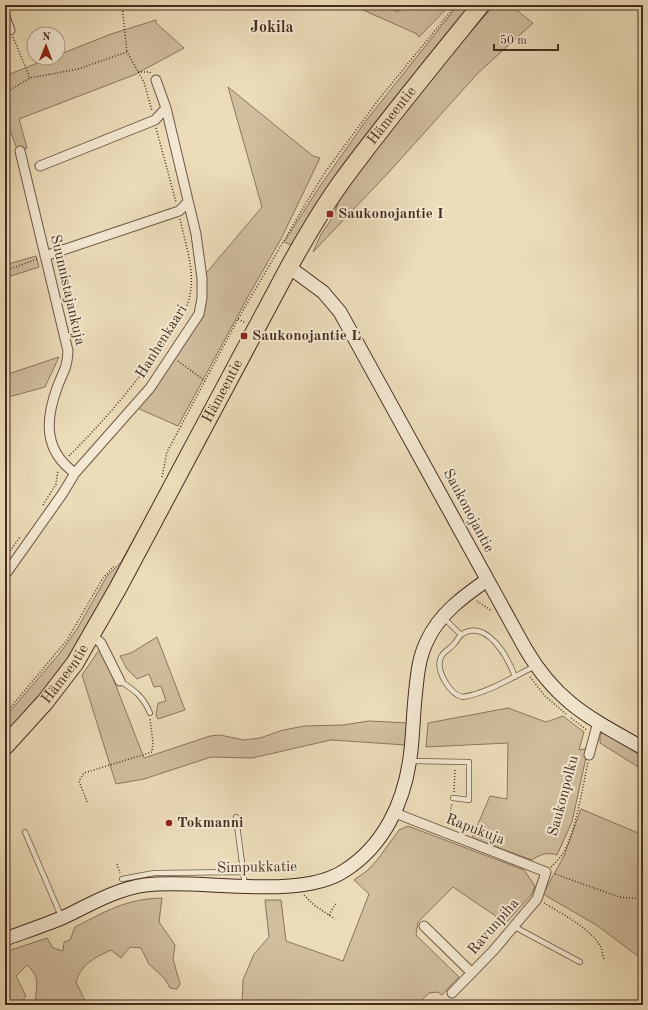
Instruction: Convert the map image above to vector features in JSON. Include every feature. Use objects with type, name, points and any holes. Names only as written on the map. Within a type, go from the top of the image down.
[{"type":"highway","name":"Hämeentie","points":[[5,746],[45,702],[75,663],[92,635],[289,267],[341,182],[409,92],[481,5]]},
{"type":"street","points":[[5,17],[10,30]]},
{"type":"street","name":"Hanhenkaari","points":[[5,575],[63,493],[75,473],[150,388],[199,314],[202,298],[200,255],[166,108],[156,80]]},
{"type":"street","points":[[40,166],[155,120],[166,108]]},
{"type":"street","name":"Suunnistajankuja","points":[[20,151],[68,351],[67,366],[57,388],[50,410],[49,425],[51,440],[56,455],[63,465],[75,473]]},
{"type":"street","points":[[45,256],[179,211],[188,202]]},
{"type":"street","name":"Saukonojantie","points":[[289,267],[323,292],[340,312],[488,580],[544,678],[562,698],[598,722],[643,748]]},
{"type":"street","name":"Simpukkatie","points":[[5,939],[61,918],[125,890],[144,885],[166,884],[277,887],[323,880],[343,872],[357,862],[375,844],[395,813],[402,794],[410,761],[419,662],[428,639],[442,616],[488,580]]},
{"type":"street","points":[[92,635],[102,643],[120,680]]},
{"type":"street","name":"Saukonpolku","points":[[589,755],[598,722]]},
{"type":"street","name":"Rapukuja","points":[[395,813],[546,872]]},
{"type":"street","name":"Ravunpiha","points":[[452,993],[472,973],[537,899],[546,872]]},
{"type":"street","points":[[424,926],[472,973]]},
{"type":"lane","points":[[442,616],[461,635]]},
{"type":"lane","points":[[515,677],[507,660],[490,638],[477,631],[461,635],[444,653],[440,661],[444,677],[454,693],[458,696],[468,696],[515,677],[536,666]]},
{"type":"lane","points":[[120,680],[134,690],[145,701],[150,713]]},
{"type":"lane","points":[[410,761],[469,762],[469,800],[453,798]]},
{"type":"lane","points":[[236,817],[245,886]]},
{"type":"lane","points":[[25,832],[61,918]]},
{"type":"lane","points":[[122,880],[154,873],[243,872]]},
{"type":"lane","points":[[513,926],[580,962]]},
{"type":"path","points":[[40,510],[56,484],[59,469],[68,456],[96,429],[152,361],[184,315],[191,293],[190,268],[179,211],[144,82],[127,52],[122,5]]},
{"type":"path","points":[[10,30],[30,78]]},
{"type":"path","points":[[5,93],[30,78],[78,69],[127,52]]},
{"type":"path","points":[[138,72],[150,72],[156,80]]},
{"type":"path","points":[[5,271],[45,256]]},
{"type":"path","points":[[171,356],[205,381]]},
{"type":"path","points":[[5,558],[24,532]]},
{"type":"path","points":[[471,605],[477,601],[476,588]]},
{"type":"path","points":[[87,802],[79,781],[84,773],[152,752],[154,743],[150,713]]},
{"type":"path","name":"Saukonpolku","points":[[546,872],[562,855],[569,837],[583,788],[589,755]]},
{"type":"path","points":[[546,872],[619,897],[643,899]]},
{"type":"path","points":[[299,895],[304,895],[314,905],[335,919]]},
{"type":"path","points":[[537,899],[567,916],[590,934],[601,948],[604,960]]},
{"type":"path","points":[[329,915],[336,903]]},
{"type":"shaded area","points":[[352,5],[383,5],[398,12],[401,5],[450,5],[419,37],[417,34]]},
{"type":"shaded area","points":[[458,5],[475,5],[315,206],[291,245],[284,242],[320,186],[365,122]]},
{"type":"shaded area","points":[[494,5],[510,5],[533,23],[478,73],[389,172],[313,252],[321,234],[333,217],[340,198],[362,165],[432,77]]},
{"type":"shaded area","points":[[156,20],[156,23],[184,48],[134,75],[19,119],[27,148],[18,152],[8,124],[5,125],[5,76],[30,66],[66,66],[66,52],[111,34]]},
{"type":"shaded area","points":[[228,87],[313,156],[320,158],[281,239],[178,426],[135,407],[199,314],[202,278],[262,207]]},
{"type":"shaded area","points":[[36,256],[39,267],[5,278],[5,265]]},
{"type":"shaded area","points":[[59,357],[45,387],[5,398],[5,375]]},
{"type":"shaded area","points":[[166,481],[70,659],[23,716],[5,733],[5,717],[60,653],[77,629],[107,576],[121,562]]},
{"type":"shaded area","points":[[157,637],[185,710],[158,719],[156,715],[158,703],[166,701],[161,686],[154,687],[149,674],[137,679],[127,669],[120,656],[131,653]]},
{"type":"shaded area","points":[[101,647],[144,758],[210,736],[220,735],[244,740],[260,738],[283,730],[305,726],[343,725],[369,721],[408,723],[406,745],[331,740],[252,758],[211,757],[144,779],[116,784],[82,675]]},
{"type":"shaded area","points":[[508,708],[546,722],[563,716],[584,732],[579,750],[588,748],[572,822],[557,855],[544,854],[532,860],[472,838],[490,796],[507,799],[508,743],[426,747],[428,723]]},
{"type":"shaded area","points":[[604,733],[643,753],[643,770],[600,743],[600,734]]},
{"type":"shaded area","points":[[581,809],[643,835],[643,960],[598,926],[543,894],[564,856]]},
{"type":"shaded area","points":[[408,826],[524,870],[535,886],[532,894],[506,923],[453,887],[418,922],[416,935],[459,977],[442,995],[438,992],[429,993],[417,1005],[242,1005],[243,980],[254,954],[269,937],[265,900],[281,900],[286,941],[343,961],[369,894],[354,880],[368,870],[378,859],[399,830]]},
{"type":"shaded area","points":[[162,898],[159,922],[175,945],[173,959],[180,984],[177,989],[170,988],[165,979],[149,964],[141,948],[130,947],[121,958],[111,950],[89,962],[81,971],[76,982],[87,1005],[36,1005],[36,979],[32,970],[27,965],[16,976],[26,996],[19,1005],[5,1005],[5,952],[47,938],[53,948],[63,951],[64,942],[70,940],[75,927],[127,903]]},
{"type":"place","name":"Saukonojantie I","points":[[330,214]]},
{"type":"place","name":"Saukonojantie L","points":[[244,336]]},
{"type":"place","name":"Tokmanni","points":[[169,823]]},
{"type":"district","name":"Jokila","points":[[272,28]]}]
